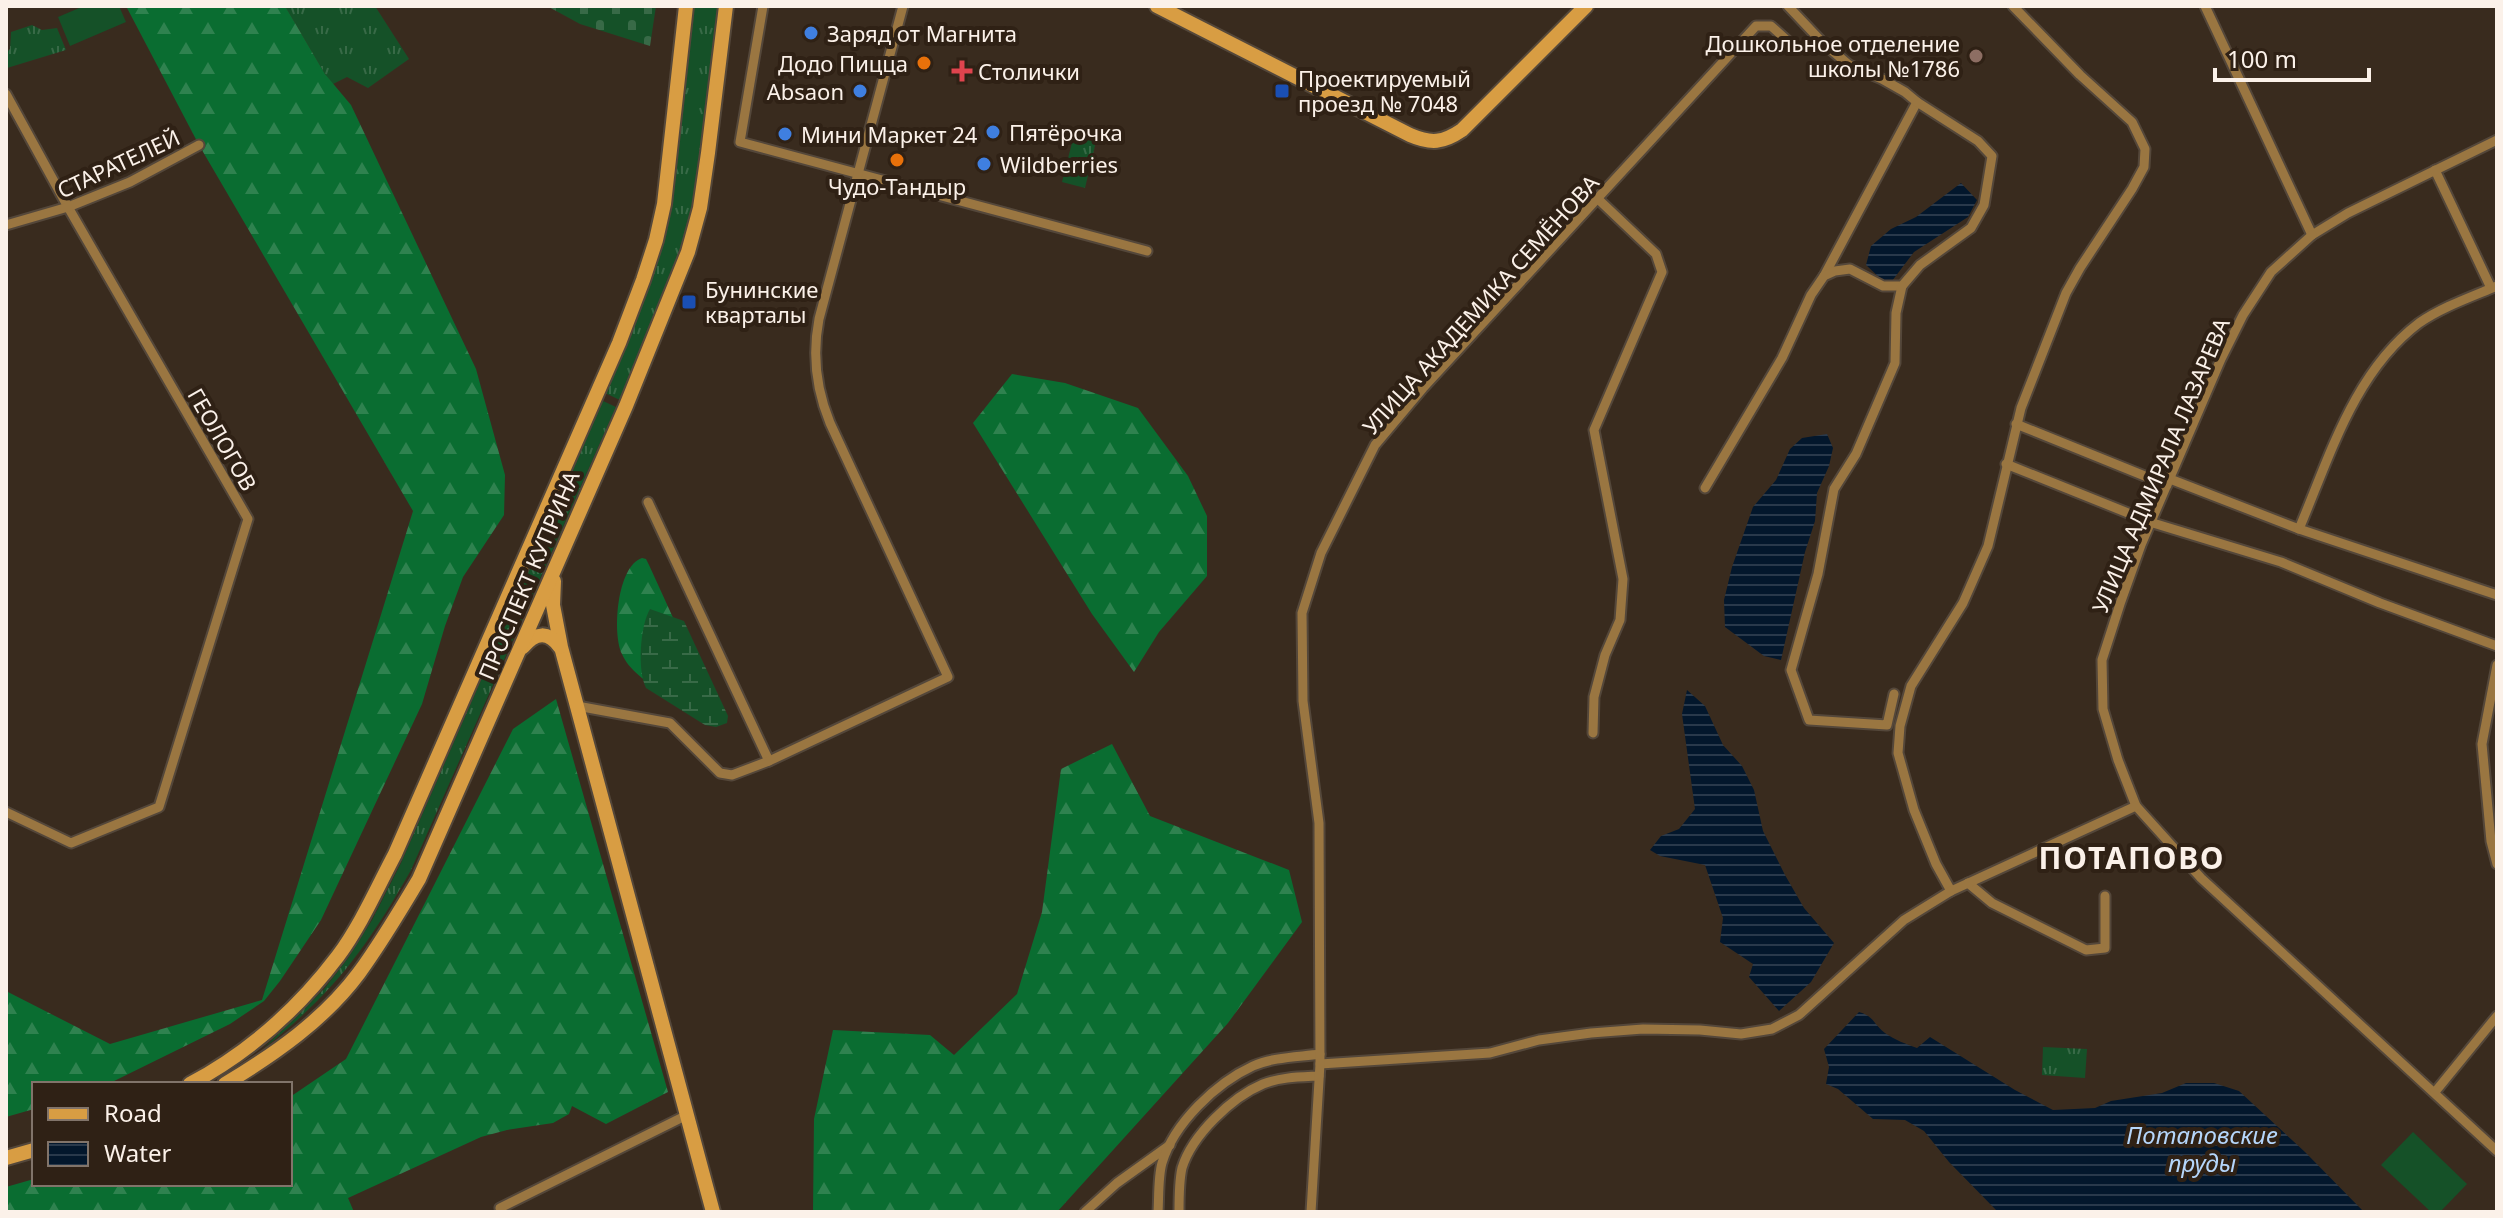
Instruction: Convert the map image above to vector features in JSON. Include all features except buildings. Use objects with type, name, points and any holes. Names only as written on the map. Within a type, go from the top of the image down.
[{"type":"main road","name":"ПРОСПЕКТ КУПРИНА","points":[[194,1082],[257,1041],[298,1003],[338,955],[395,854],[614,356],[643,280],[666,194],[686,6]]},
{"type":"main road","name":"ПРОСПЕКТ КУПРИНА","points":[[228,1082],[266,1059],[312,1023],[357,976],[419,879],[648,354],[688,252],[700,208],[726,6]]},
{"type":"main road","points":[[1157,6],[1410,135],[1435,142],[1449,139],[1462,130],[1586,6]]},
{"type":"main road","points":[[558,559],[553,605],[561,647],[713,1212]]},
{"type":"main road","points":[[521,649],[529,640],[544,634],[561,647]]},
{"type":"main road","points":[[6,1158],[32,1151]]},
{"type":"street","points":[[763,6],[740,142],[1147,251]]},
{"type":"street","points":[[577,706],[670,723],[724,775],[740,773],[769,761],[948,677],[830,423],[818,387],[815,360],[817,332],[903,6]]},
{"type":"street","points":[[1788,6],[1849,65],[1905,92],[1978,141],[1992,156],[1984,205],[1971,228],[1920,265],[1902,286],[1896,313],[1895,363],[1856,454],[1834,489],[1818,574],[1791,670],[1809,720],[1887,725],[1894,694]]},
{"type":"street","points":[[1951,891],[1936,864],[1914,810],[1898,753],[1900,726],[1911,686],[1963,603],[1988,546],[2016,424],[2066,293],[2144,167],[2145,149],[2132,122],[2080,75],[2013,6]]},
{"type":"street","points":[[2205,6],[2312,235]]},
{"type":"street","name":"УЛИЦА АКАДЕМИКА СЕМЁНОВА","points":[[1311,1212],[1320,1059],[1319,823],[1303,701],[1302,613],[1321,553],[1375,445],[1423,388],[1756,26],[1771,26],[1790,43]]},
{"type":"street","name":"ГЕОЛОГОВ","points":[[6,94],[248,519],[159,807],[71,843],[6,812]]},
{"type":"street","points":[[1705,488],[1782,358],[1811,295],[1917,102]]},
{"type":"street","name":"УЛИЦА АДМИРАЛА ЛАЗАРЕВА","points":[[2497,140],[2348,213],[2312,235],[2271,272],[2243,315],[2221,359],[2141,545],[2102,660],[2103,709],[2136,806],[2201,878],[2497,1151]]},
{"type":"street","name":"СТАРАТЕЛЕЙ","points":[[6,225],[68,207],[130,182],[199,145]]},
{"type":"street","points":[[2299,529],[2356,395],[2394,346],[2421,322],[2494,287],[2435,170]]},
{"type":"street","points":[[1593,733],[1594,697],[1605,655],[1620,620],[1623,579],[1594,430],[1662,272],[1656,254],[1598,199]]},
{"type":"street","points":[[1824,276],[1850,269],[1883,286],[1902,286]]},
{"type":"street","points":[[2016,424],[2299,529],[2497,595]]},
{"type":"street","points":[[2006,464],[2153,523],[2281,562],[2497,646]]},
{"type":"street","points":[[648,502],[769,761]]},
{"type":"street","points":[[2497,665],[2482,744],[2491,841],[2497,864]]},
{"type":"street","points":[[1158,1212],[1162,1163],[1176,1133],[1195,1109],[1254,1066],[1286,1058],[1490,1053],[1539,1040],[1604,1032],[1686,1029],[1741,1034],[1772,1029],[1799,1015],[1904,920],[1951,891],[2136,806]]},
{"type":"street","points":[[1968,883],[1992,903],[2086,950],[2105,948],[2105,896]]},
{"type":"street","points":[[2435,1092],[2497,1016]]},
{"type":"street","points":[[1179,1212],[1182,1169],[1209,1123],[1262,1085],[1289,1078],[1319,1076]]},
{"type":"street","points":[[501,1212],[500,1208],[687,1115]]},
{"type":"street","points":[[1085,1212],[1117,1183],[1171,1144]]},
{"type":"green space","points":[[84,6],[119,6],[126,22],[70,46],[58,17]]},
{"type":"green space","points":[[126,6],[285,6],[325,74],[351,105],[476,369],[505,475],[504,515],[463,577],[422,704],[321,920],[264,1001],[230,1024],[112,1082],[32,1082],[32,1110],[6,1117],[6,991],[110,1044],[262,1000],[413,511],[199,145]]},
{"type":"green space","points":[[285,6],[375,6],[409,59],[368,88],[347,77],[333,84]]},
{"type":"green space","points":[[547,6],[656,6],[650,46],[580,24]]},
{"type":"green space","points":[[692,6],[720,6],[694,206],[681,252],[622,401],[605,393],[650,281],[671,204]]},
{"type":"green space","points":[[32,25],[42,30],[57,28],[66,50],[7,68],[6,53],[10,49],[11,32]]},
{"type":"green space","points":[[1075,131],[1097,137],[1085,188],[1062,182]]},
{"type":"green space","points":[[1012,374],[1065,383],[1138,408],[1188,476],[1207,516],[1207,576],[1159,632],[1134,672],[1092,614],[973,423]]},
{"type":"green space","points":[[603,401],[616,407],[411,870],[348,967],[310,1008],[264,1048],[324,989],[372,920],[401,863]]},
{"type":"green space","points":[[642,558],[649,565],[706,690],[663,691],[639,676],[622,654],[617,617],[622,586],[627,573]]},
{"type":"green space","points":[[650,609],[684,621],[728,716],[727,723],[716,727],[705,725],[646,688],[641,670],[641,648]]},
{"type":"green space","points":[[556,699],[668,1092],[606,1124],[572,1106],[569,1114],[553,1123],[481,1137],[348,1198],[354,1212],[6,1212],[6,1187],[32,1180],[32,1186],[292,1186],[292,1096],[346,1059],[513,729]]},
{"type":"green space","points":[[1112,744],[1150,816],[1289,870],[1302,922],[1228,1023],[1057,1212],[813,1212],[814,1119],[833,1030],[930,1035],[954,1055],[1017,994],[1042,912],[1061,769]]},
{"type":"green space","points":[[2043,1047],[2087,1049],[2085,1078],[2042,1075]]},
{"type":"green space","points":[[2413,1132],[2467,1184],[2440,1212],[2431,1212],[2381,1165]]},
{"type":"water","points":[[1961,183],[1977,200],[1968,217],[1914,252],[1892,281],[1882,280],[1866,265],[1871,246],[1891,229],[1916,217]]},
{"type":"water","points":[[1827,434],[1833,448],[1817,493],[1815,521],[1781,660],[1764,656],[1725,627],[1724,600],[1732,567],[1753,507],[1776,480],[1790,449],[1802,438]]},
{"type":"water","points":[[1687,690],[1705,706],[1723,745],[1742,766],[1754,790],[1763,831],[1785,875],[1804,908],[1834,943],[1811,982],[1779,1011],[1749,977],[1753,964],[1720,942],[1723,918],[1705,865],[1660,856],[1650,850],[1661,836],[1679,829],[1695,809],[1682,714]]},
{"type":"water","name":"Потаповские пруды","points":[[1859,1012],[1889,1035],[1917,1048],[1930,1037],[2053,1110],[2095,1108],[2111,1101],[2162,1093],[2186,1083],[2214,1083],[2239,1091],[2364,1212],[1998,1212],[1949,1162],[1924,1131],[1905,1120],[1873,1119],[1838,1089],[1826,1084],[1829,1067],[1824,1049]]},
{"type":"place","name":"Заряд от Магнита","points":[[811,33]]},
{"type":"place","name":"Дошкольное отделение школы №1786","points":[[1976,56]]},
{"type":"place","name":"Додо Пицца","points":[[924,63]]},
{"type":"place","name":"Столички","points":[[962,71]]},
{"type":"place","name":"Absaon","points":[[860,91]]},
{"type":"place","name":"Проектируемый проезд № 7048","points":[[1282,91]]},
{"type":"place","name":"Пятёрочка","points":[[993,132]]},
{"type":"place","name":"Мини Маркет 24","points":[[785,134]]},
{"type":"place","name":"Чудо-Тандыр","points":[[897,160]]},
{"type":"place","name":"Wildberries","points":[[984,164]]},
{"type":"place","name":"Бунинские кварталы","points":[[689,302]]},
{"type":"district","name":"ПОТАПОВО","points":[[2132,857]]}]
